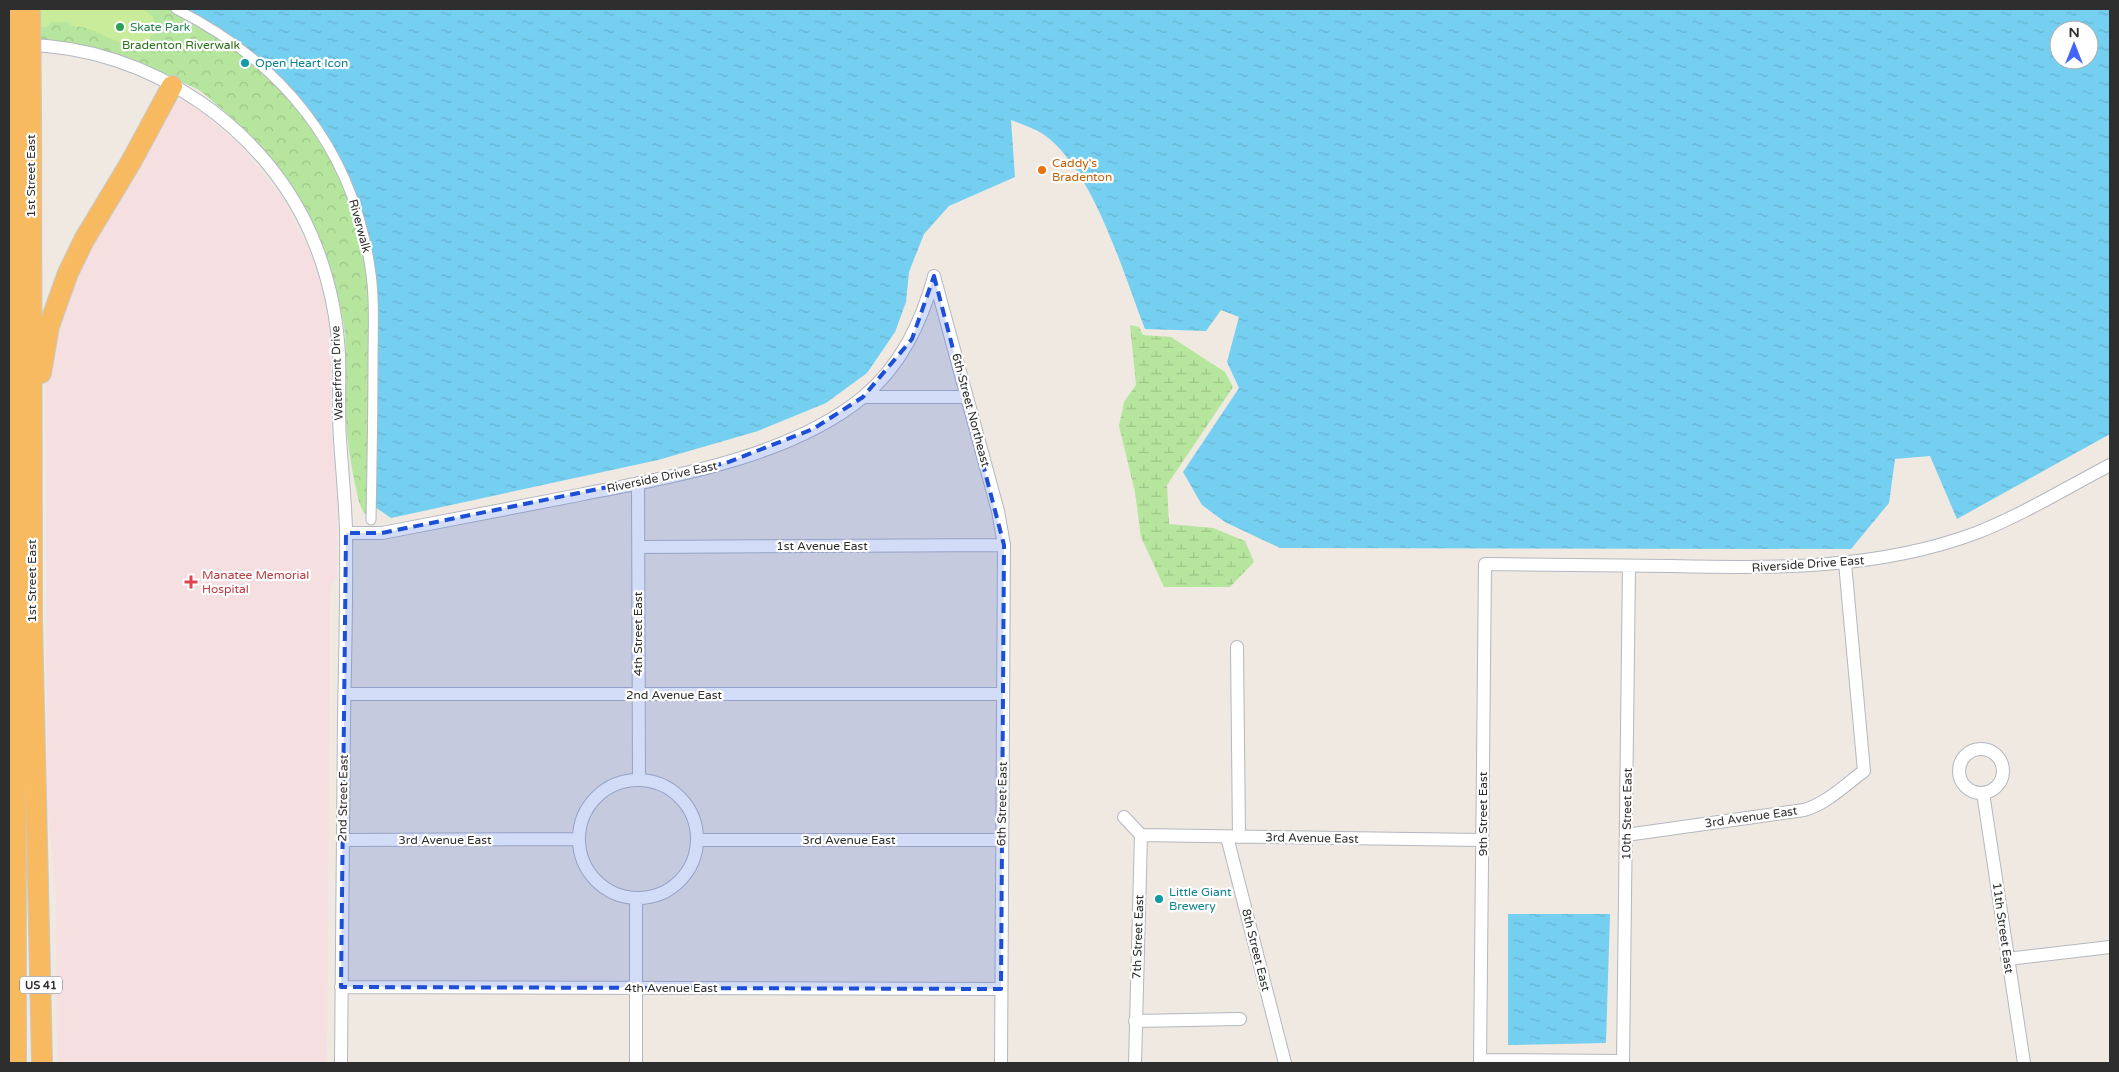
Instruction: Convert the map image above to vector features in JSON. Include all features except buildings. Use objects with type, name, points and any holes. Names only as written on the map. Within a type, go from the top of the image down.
[{"type":"highway","name":"US 41","points":[[14,9],[23,98]]},
{"type":"highway","name":"US 41","points":[[16,1063],[13,728],[16,380],[23,98],[30,9]]},
{"type":"highway","points":[[32,436],[49,326],[60,290],[84,240],[131,162],[172,86]]},
{"type":"highway","name":"1st Street East","points":[[23,98],[32,436],[32,619],[42,1063]]},
{"type":"highway","points":[[9,404],[16,380]]},
{"type":"street","name":"Riverwalk","points":[[176,9],[236,44],[279,81],[301,105],[328,144],[352,194],[367,246],[372,290],[371,520]]},
{"type":"street","name":"Waterfront Drive","points":[[9,45],[48,46],[106,58],[148,74],[172,86],[211,110],[261,155],[289,192],[315,244],[331,295],[336,323],[339,354],[340,440],[346,533]]},
{"type":"street","name":"Riverside Drive East","points":[[346,533],[382,533],[638,484],[698,470],[756,453],[813,429],[863,397],[886,373],[912,339],[924,310],[934,276]]},
{"type":"street","name":"6th Street Northeast","points":[[934,276],[998,511],[1004,545]]},
{"type":"street","points":[[863,397],[967,397]]},
{"type":"street","name":"Riverside Drive East","points":[[1485,564],[1746,568],[1845,563],[1911,552],[1976,533],[2013,516],[2110,465]]},
{"type":"street","name":"4th Street East","points":[[638,484],[639,780]]},
{"type":"street","name":"2nd Street East","points":[[341,1063],[346,533]]},
{"type":"street","name":"1st Avenue East","points":[[639,547],[1004,545]]},
{"type":"street","name":"6th Street East","points":[[1000,1063],[1004,545]]},
{"type":"street","name":"3rd Avenue East","points":[[1626,835],[1804,810],[1814,807],[1827,799],[1864,770],[1845,563]]},
{"type":"street","name":"9th Street East","points":[[1480,1062],[1485,564]]},
{"type":"street","name":"10th Street East","points":[[1623,1062],[1630,566]]},
{"type":"street","name":"8th Street East","points":[[1237,648],[1233,837],[1285,1063]]},
{"type":"street","name":"2nd Avenue East","points":[[344,694],[1003,694]]},
{"type":"street","points":[[639,780],[666,787],[680,798],[691,813],[697,840],[692,864],[679,882],[661,894],[636,899],[612,893],[595,880],[582,860],[578,839],[581,820],[595,797],[612,785],[639,780]]},
{"type":"street","name":"11th Street East","points":[[1983,793],[2024,1063]]},
{"type":"street","points":[[1124,817],[1141,835]]},
{"type":"street","name":"3rd Avenue East","points":[[1141,835],[1482,840]]},
{"type":"street","name":"7th Street East","points":[[1135,1063],[1141,835]]},
{"type":"street","name":"3rd Avenue East","points":[[343,840],[578,839]]},
{"type":"street","name":"3rd Avenue East","points":[[697,840],[1002,840]]},
{"type":"street","points":[[636,899],[636,1063]]},
{"type":"street","points":[[2007,959],[2110,947]]},
{"type":"street","name":"4th Avenue East","points":[[341,987],[1001,989]]},
{"type":"street","points":[[1135,1021],[1240,1019]]},
{"type":"street","points":[[1480,1062],[1623,1062]]},
{"type":"highlighted area","points":[[934,276],[1004,545],[1001,989],[341,987],[346,533],[382,533],[726,463],[813,429],[863,397],[912,339]]},
{"type":"shaded area","name":"Manatee Memorial Hospital","points":[[183,100],[205,115],[241,146],[283,199],[311,253],[321,284],[328,320],[331,359],[331,433],[337,487],[337,576],[331,586],[330,608],[327,1063],[57,1063],[56,893],[47,803],[46,369],[65,289],[174,101]]},
{"type":"green space","name":"Bradenton Riverwalk","points":[[9,9],[183,9],[219,28],[266,64],[285,82],[320,126],[345,171],[362,214],[377,301],[375,521],[366,515],[360,506],[350,460],[345,387],[346,348],[340,305],[319,239],[286,179],[257,143],[200,91],[156,69],[115,54],[53,41],[9,40]]},
{"type":"green space","name":"Skate Park","points":[[9,9],[143,9],[153,17],[155,30],[149,39],[142,44],[125,44],[67,22],[51,22],[49,26],[45,27],[9,23]]},
{"type":"green space","points":[[1130,325],[1139,327],[1143,335],[1171,337],[1225,372],[1233,387],[1167,485],[1169,524],[1213,528],[1245,541],[1254,562],[1230,587],[1164,587],[1141,537],[1135,492],[1119,426],[1124,402],[1136,385]]},
{"type":"water","points":[[184,9],[2110,9],[2110,434],[1957,519],[1930,456],[1895,459],[1889,503],[1851,549],[1280,548],[1225,522],[1202,505],[1183,472],[1239,388],[1227,362],[1239,317],[1221,310],[1206,331],[1145,329],[1104,223],[1077,171],[1061,150],[1043,134],[1011,120],[1015,177],[949,206],[924,234],[909,272],[906,302],[895,332],[867,373],[826,403],[758,431],[658,460],[391,518],[375,507],[366,230],[355,194],[340,160],[321,129],[299,99],[275,72],[247,48],[217,27]]},
{"type":"water","points":[[1508,914],[1610,914],[1606,1043],[1508,1045]]},
{"type":"place","name":"Skate Park","points":[[120,27]]},
{"type":"place","name":"Open Heart Icon","points":[[245,63]]},
{"type":"place","name":"Caddy's Bradenton","points":[[1042,170]]},
{"type":"place","name":"Manatee Memorial Hospital","points":[[191,582]]},
{"type":"place","name":"Little Giant Brewery","points":[[1159,899]]}]
